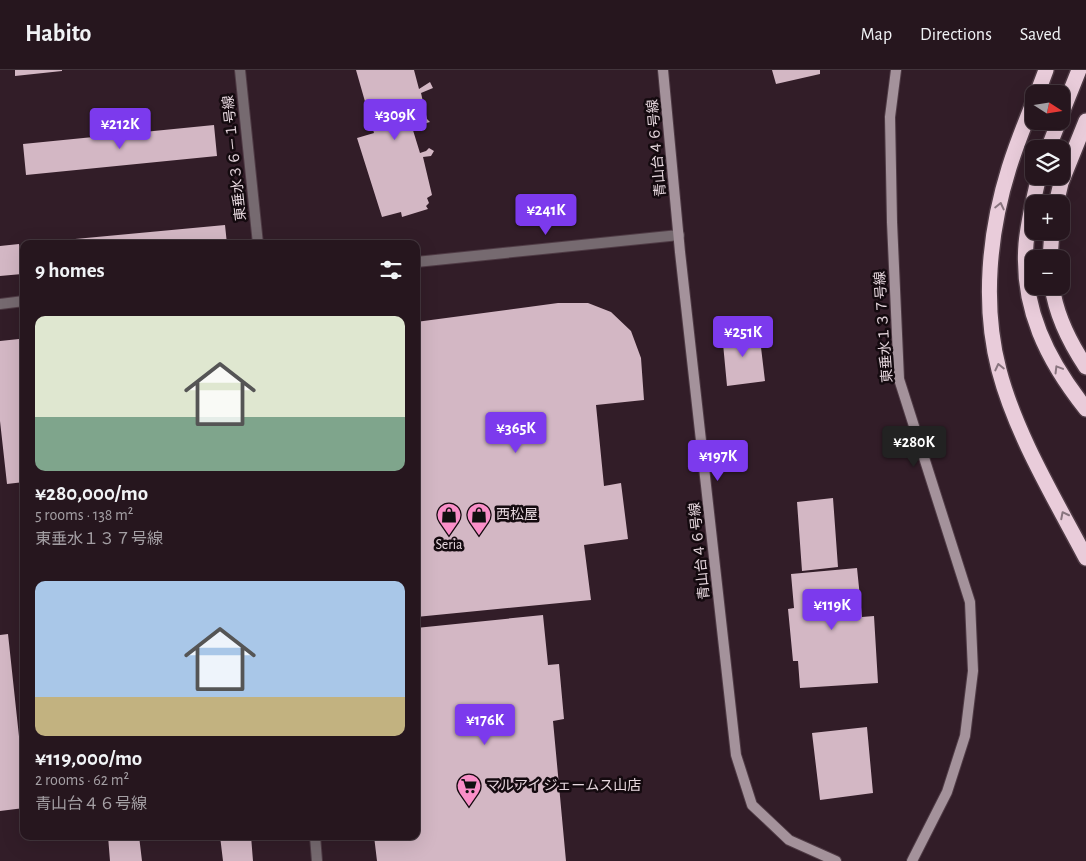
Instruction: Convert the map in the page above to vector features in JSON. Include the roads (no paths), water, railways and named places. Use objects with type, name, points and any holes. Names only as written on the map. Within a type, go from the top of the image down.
[{"type":"highway","points":[[1040,85],[1046,70]]},
{"type":"highway","points":[[1070,92],[1079,70]]},
{"type":"highway","points":[[1058,195],[1061,183],[1086,121]]},
{"type":"highway","points":[[1025,125],[1009,169],[998,210],[992,251],[990,293],[992,333],[999,370],[1012,410],[1030,450],[1086,558]]},
{"type":"highway","points":[[1037,185],[1026,244],[1026,275],[1030,303],[1038,331],[1048,353],[1086,409]]},
{"type":"highway","points":[[1053,295],[1062,324],[1086,367]]},
{"type":"street","name":"東垂水３６－１号線","points":[[240,70],[258,240]]},
{"type":"street","name":"青山台４６号線","points":[[663,70],[679,236],[736,755],[752,805],[789,840],[836,861]]},
{"type":"street","name":"東垂水１３７号線","points":[[896,70],[890,117],[899,379],[970,602],[973,671],[965,736],[948,792],[912,861]]},
{"type":"street","points":[[420,262],[679,236]]},
{"type":"street","points":[[0,304],[20,302]]},
{"type":"street","points":[[315,840],[317,861]]},
{"type":"place","name":"Seria","points":[[449,536]]},
{"type":"place","name":"西松屋","points":[[479,536]]},
{"type":"place","name":"マルアイ ジェームス山店","points":[[469,807]]}]
